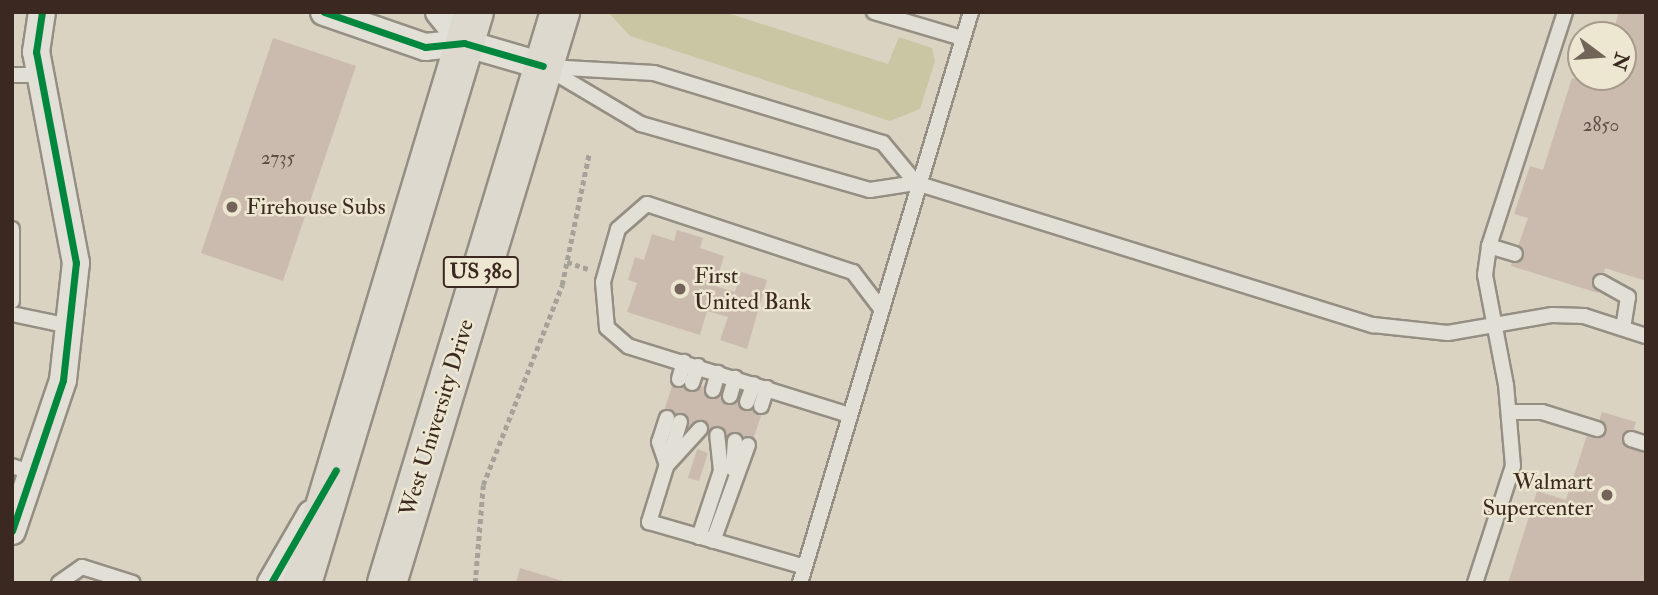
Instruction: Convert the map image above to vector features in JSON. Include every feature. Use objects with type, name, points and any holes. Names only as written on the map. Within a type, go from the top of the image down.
[{"type":"main road","name":"West University Drive","points":[[387,583],[560,12]]},
{"type":"main road","points":[[302,583],[469,28]]},
{"type":"street","points":[[12,531],[22,469],[63,380],[76,263],[36,52],[42,12]]},
{"type":"street","points":[[324,12],[425,47],[469,28]]},
{"type":"street","points":[[439,12],[543,66]]},
{"type":"street","points":[[271,583],[336,470]]},
{"type":"lane","points":[[874,12],[962,38]]},
{"type":"lane","points":[[800,583],[800,566],[916,183],[971,12]]},
{"type":"lane","points":[[1475,583],[1513,467],[1509,412],[1485,275],[1489,246],[1565,12]]},
{"type":"lane","points":[[543,66],[641,124],[870,190],[916,183],[1373,325],[1448,333],[1495,328],[1552,315],[1584,316],[1646,336]]},
{"type":"lane","points":[[543,66],[654,73],[883,143],[916,183]]},
{"type":"lane","points":[[12,75],[41,75]]},
{"type":"lane","points":[[846,414],[628,346],[607,328],[603,282],[618,229],[647,204],[853,272],[879,306]]},
{"type":"lane","points":[[12,229],[12,301]]},
{"type":"lane","points":[[1489,246],[1515,254]]},
{"type":"lane","points":[[1601,282],[1628,297],[1623,328]]},
{"type":"lane","points":[[12,314],[69,326]]},
{"type":"lane","points":[[686,381],[691,364]]},
{"type":"lane","points":[[713,390],[718,373]]},
{"type":"lane","points":[[730,396],[735,378]]},
{"type":"lane","points":[[754,404],[760,386]]},
{"type":"lane","points":[[1509,412],[1542,412],[1597,429]]},
{"type":"lane","points":[[674,420],[667,465],[649,522],[800,566]]},
{"type":"lane","points":[[667,465],[700,429]]},
{"type":"lane","points":[[718,435],[727,472]]},
{"type":"lane","points":[[1631,439],[1646,444]]},
{"type":"lane","points":[[706,539],[727,472],[742,443]]},
{"type":"lane","points":[[59,583],[82,567],[133,583]]},
{"type":"path","points":[[475,583],[483,485],[562,285],[589,153]]},
{"type":"shaded area","points":[[608,12],[724,12],[888,64],[899,37],[932,48],[935,61],[920,109],[890,121],[630,36]]},
{"type":"building","points":[[1619,12],[1646,12],[1646,281],[1605,268],[1598,293],[1511,266],[1528,218],[1514,214],[1530,166],[1543,170],[1568,91],[1637,91],[1637,21],[1616,21]]},
{"type":"building","points":[[273,38],[356,66],[283,281],[201,253]]},
{"type":"building","name":"First United Bank","points":[[677,230],[703,238],[700,248],[724,256],[715,286],[735,292],[741,272],[767,280],[747,349],[720,340],[728,317],[707,311],[700,335],[627,312],[637,283],[628,280],[635,257],[644,260],[652,234],[674,241]]},
{"type":"building","points":[[675,377],[764,407],[751,446],[662,417]]},
{"type":"building","name":"Walmart Supercenter","points":[[1602,412],[1636,422],[1629,445],[1646,450],[1646,583],[1508,583],[1537,491],[1566,500],[1588,432],[1595,434]]},
{"type":"building","points":[[697,449],[708,453],[699,481],[688,478]]},
{"type":"building","points":[[520,568],[566,582],[566,583],[516,583]]},
{"type":"cycle path","points":[[12,531],[63,380],[76,263],[36,52],[42,12]]},
{"type":"cycle path","points":[[324,12],[425,47],[464,43],[543,66]]},
{"type":"cycle path","points":[[271,583],[336,470]]},
{"type":"place","name":"Firehouse Subs","points":[[232,207]]},
{"type":"place","name":"First United Bank","points":[[680,289]]},
{"type":"place","name":"Walmart Supercenter","points":[[1607,495]]}]
